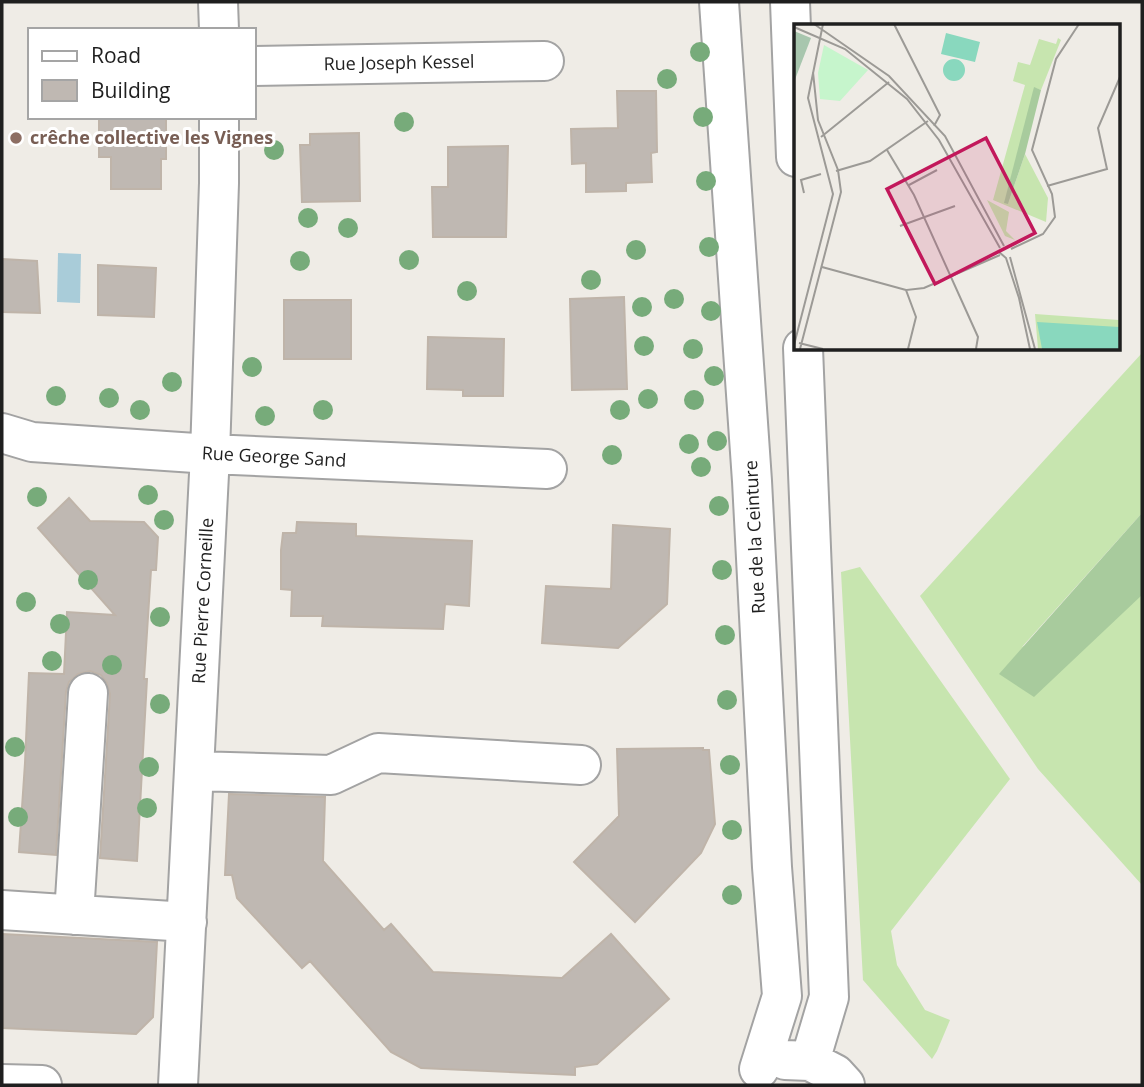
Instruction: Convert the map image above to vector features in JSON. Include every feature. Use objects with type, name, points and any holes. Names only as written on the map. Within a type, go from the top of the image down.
[{"type":"street","points":[[218,2],[219,28]]},
{"type":"street","name":"Rue de la Ceinture","points":[[719,2],[752,481],[772,867],[782,996],[750,1077]]},
{"type":"street","points":[[790,2],[794,105]]},
{"type":"street","name":"Rue Joseph Kessel","points":[[256,66],[544,61]]},
{"type":"street","name":"Rue Pierre Corneille","points":[[178,1085],[210,454],[219,119]]},
{"type":"street","points":[[803,350],[829,997],[810,1061]]},
{"type":"street","name":"Rue George Sand","points":[[2,433],[33,442],[210,454],[547,469]]},
{"type":"street","points":[[74,915],[88,693]]},
{"type":"street","points":[[194,771],[331,775],[378,753],[581,765]]},
{"type":"street","points":[[2,910],[187,922]]},
{"type":"street","points":[[750,1077],[784,1060],[810,1061],[835,1074],[845,1085]]},
{"type":"street","points":[[2,1084],[42,1085]]},
{"type":"green space","points":[[1142,353],[1142,513],[1022,647],[1142,593],[1142,885],[1038,769],[920,596]]},
{"type":"green space","points":[[1142,513],[1142,595],[1034,697],[999,674]]},
{"type":"green space","points":[[860,567],[1010,779],[891,931],[897,965],[925,1010],[950,1020],[932,1059],[863,980],[841,572]]},
{"type":"water","points":[[58,253],[81,254],[80,303],[57,302]]},
{"type":"building","points":[[617,91],[656,91],[657,152],[651,153],[652,182],[626,183],[626,191],[586,192],[586,163],[572,164],[571,129],[618,128]]},
{"type":"building","points":[[99,119],[166,119],[166,159],[161,159],[161,189],[111,189],[111,157],[99,157]]},
{"type":"building","points":[[359,133],[360,201],[302,202],[300,145],[310,145],[310,134]]},
{"type":"building","points":[[508,146],[506,237],[433,237],[432,187],[448,187],[448,147]]},
{"type":"building","points":[[2,259],[37,261],[40,313],[2,312]]},
{"type":"building","points":[[98,265],[156,268],[154,317],[98,315]]},
{"type":"building","points":[[624,297],[627,389],[572,390],[570,299]]},
{"type":"building","points":[[284,300],[351,300],[351,359],[284,359]]},
{"type":"building","points":[[428,337],[504,339],[503,396],[463,396],[463,390],[427,389]]},
{"type":"building","points":[[69,498],[90,521],[144,522],[158,537],[156,570],[151,570],[137,861],[100,858],[110,694],[101,675],[90,671],[78,674],[69,682],[66,692],[56,855],[19,852],[29,673],[64,674],[67,612],[115,615],[38,528]]},
{"type":"building","points":[[297,522],[356,524],[356,536],[472,541],[469,606],[445,604],[443,629],[322,626],[323,616],[291,616],[292,590],[281,589],[281,550],[283,533],[296,533]]},
{"type":"building","points":[[613,525],[670,529],[667,604],[618,648],[542,643],[546,586],[611,589]]},
{"type":"building","points":[[617,749],[709,750],[715,824],[701,853],[635,922],[574,862],[619,816]]},
{"type":"building","points":[[229,794],[325,797],[323,861],[384,930],[391,924],[433,972],[562,978],[611,934],[669,999],[597,1064],[575,1067],[575,1075],[421,1068],[391,1052],[310,961],[302,968],[237,898],[232,875],[225,875]]},
{"type":"building","points":[[2,934],[157,942],[153,1017],[136,1034],[3,1028]]},
{"type":"place","name":"crêche collective les Vignes","points":[[16,138]]}]
